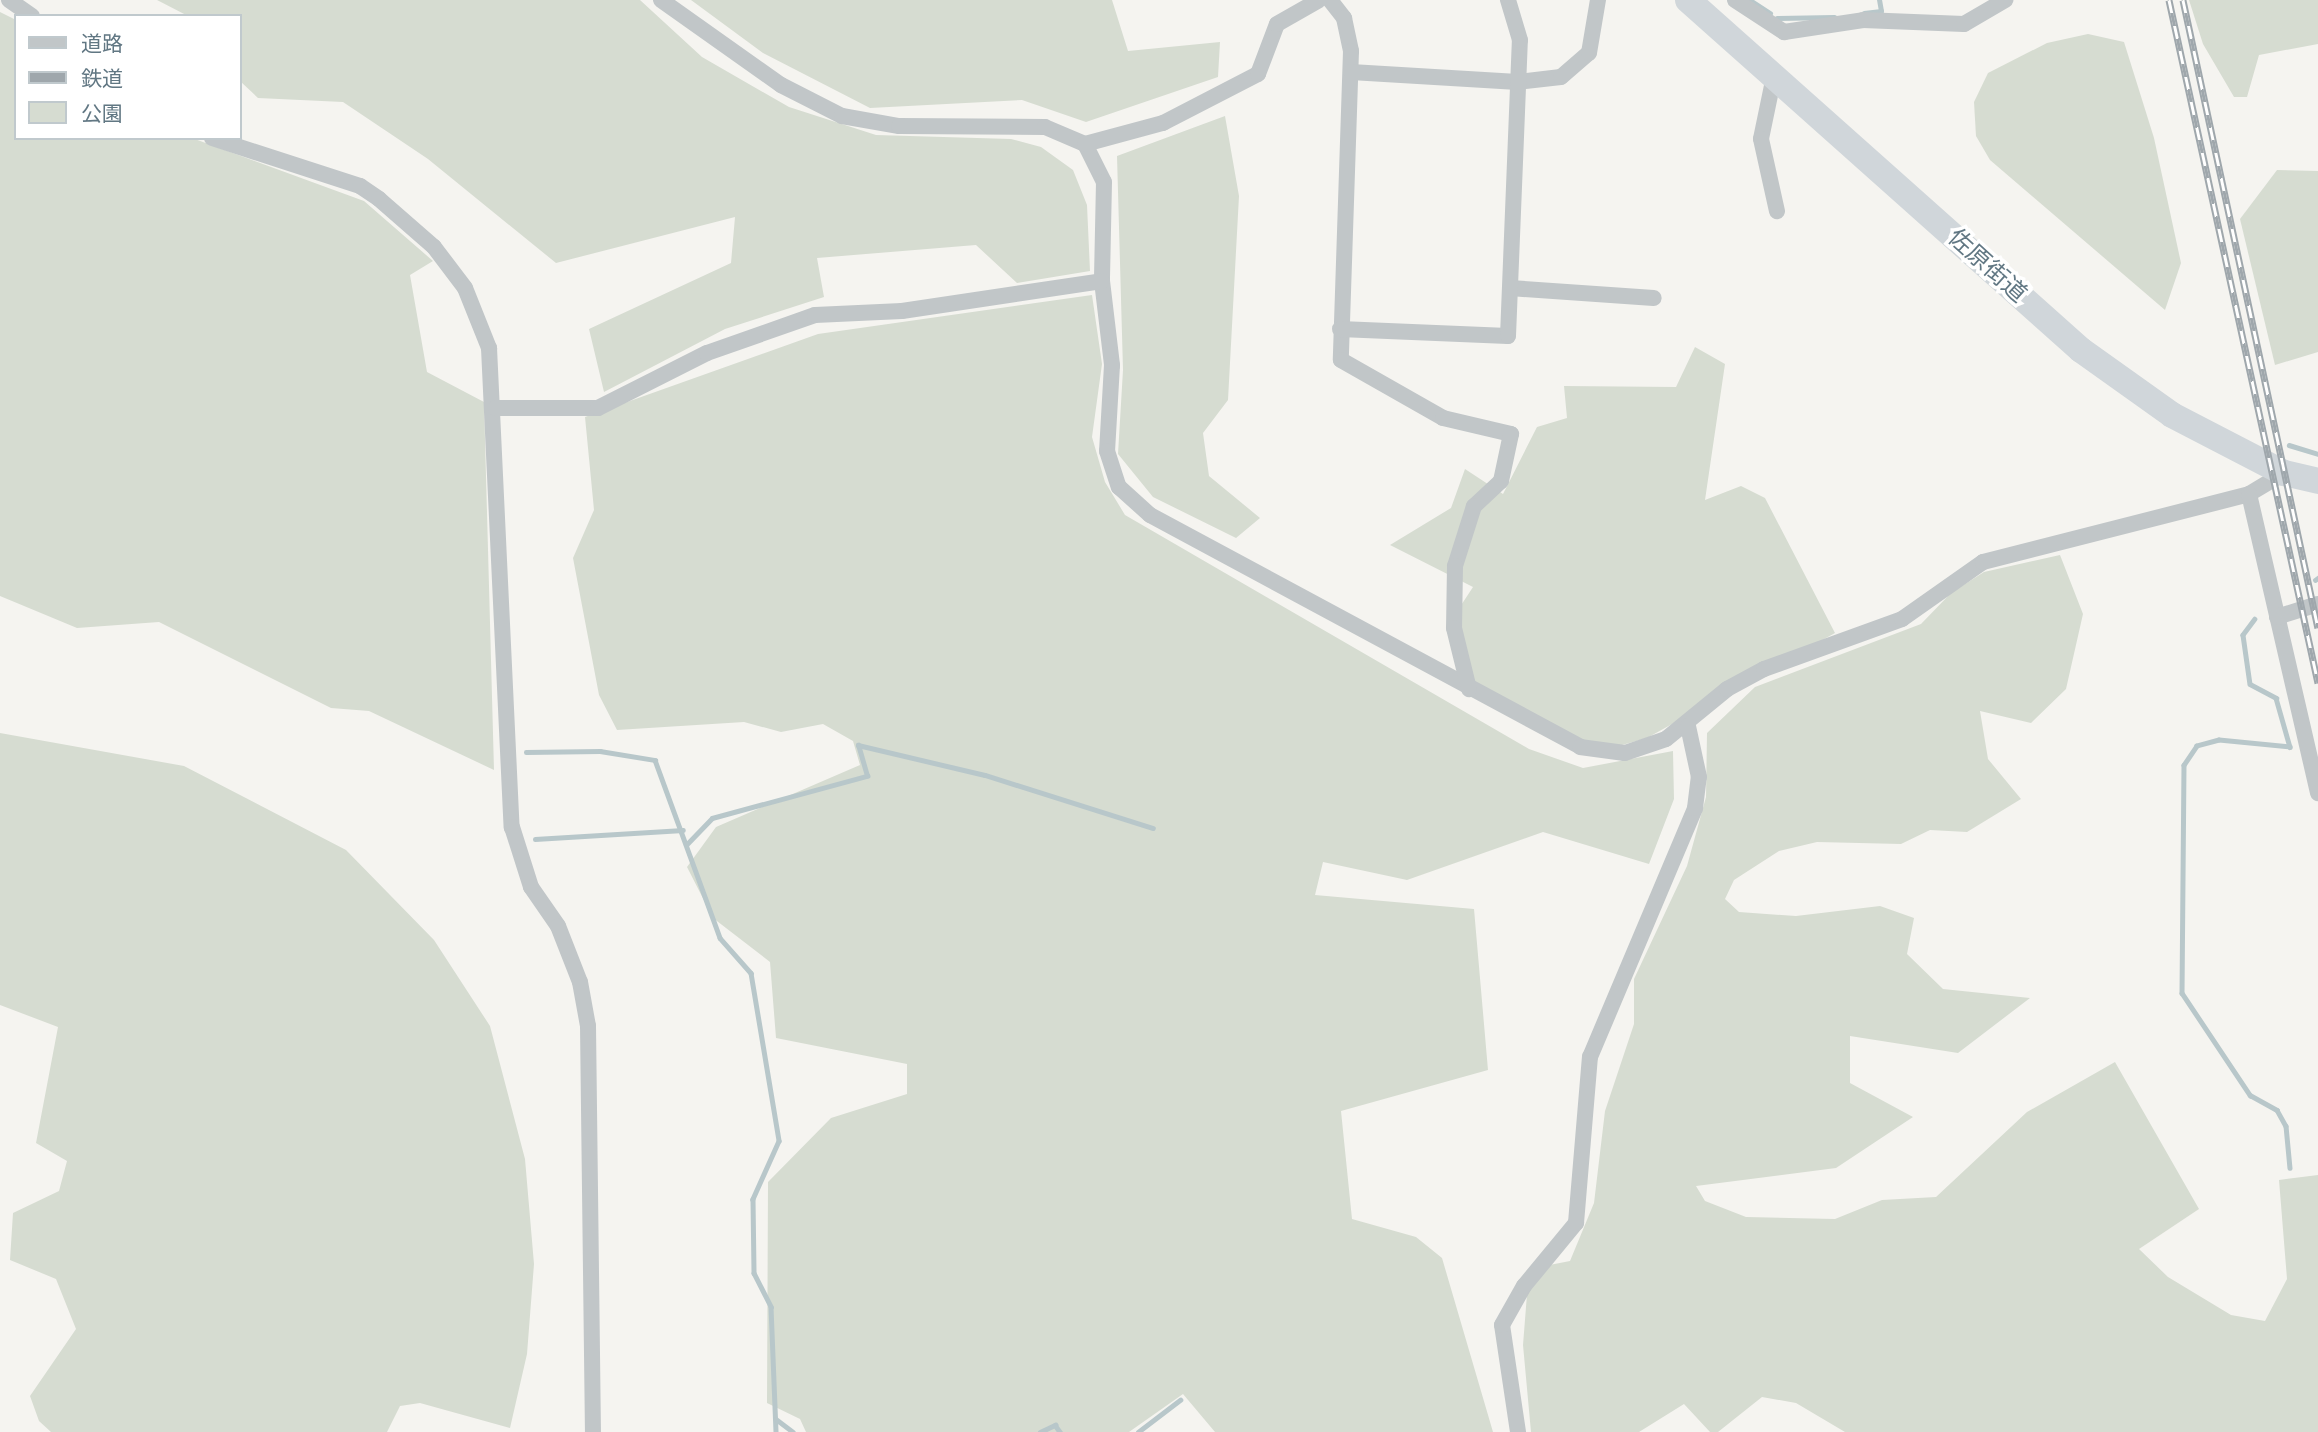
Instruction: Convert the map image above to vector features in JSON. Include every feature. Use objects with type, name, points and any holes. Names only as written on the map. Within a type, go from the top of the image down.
[{"type":"highway","name":"佐原街道","points":[[1688,0],[2081,349],[2172,415],[2284,473],[2318,481]]},
{"type":"street","points":[[9,0],[29,14]]},
{"type":"street","points":[[661,0],[781,85],[842,116],[899,126],[1045,127],[1085,144],[1163,123],[1258,74],[1277,24],[1319,0]]},
{"type":"street","points":[[1330,0],[1349,34],[1351,72],[1340,328],[1341,360],[1443,418],[1511,434],[1501,481],[1474,506],[1455,566],[1454,628],[1469,689]]},
{"type":"street","points":[[1340,328],[1508,336],[1519,33],[1508,0]]},
{"type":"street","points":[[1351,72],[1544,82],[1577,67],[1595,37],[1598,0]]},
{"type":"street","points":[[1735,0],[1751,16],[1784,32],[1863,20],[1964,24],[2005,0]]},
{"type":"street","points":[[1774,76],[1761,139],[1777,211]]},
{"type":"street","points":[[218,140],[360,186],[434,247],[478,312],[496,408],[512,827],[531,887],[558,926],[580,982],[588,1026],[593,1432]]},
{"type":"street","points":[[1085,144],[1104,182],[1102,281],[1112,365],[1107,451],[1119,487],[1150,515],[1560,739],[1605,753],[1644,749],[1688,726],[1727,689],[1764,669],[1902,619],[1983,562],[2249,494],[2284,473]]},
{"type":"street","points":[[496,408],[598,408],[707,353],[815,314],[902,311],[1102,281]]},
{"type":"street","points":[[1510,288],[1654,298]]},
{"type":"street","points":[[2249,494],[2318,793]]},
{"type":"street","points":[[2277,617],[2318,604]]},
{"type":"street","points":[[1518,1432],[1502,1325],[1524,1286],[1576,1223],[1590,1058],[1695,808],[1699,777],[1688,726]]},
{"type":"green space","points":[[157,0],[640,0],[702,57],[789,107],[876,135],[1011,139],[1041,147],[1073,170],[1087,205],[1090,271],[1017,283],[976,245],[817,258],[824,297],[725,329],[604,392],[589,329],[731,263],[735,217],[556,263],[428,159],[343,102],[258,98],[242,83],[242,14],[184,14]]},
{"type":"green space","points":[[691,0],[1112,0],[1128,51],[1220,42],[1218,77],[1086,122],[1022,100],[870,108],[763,53]]},
{"type":"green space","points":[[2189,0],[2318,0],[2318,44],[2259,55],[2247,97],[2234,97],[2203,44]]},
{"type":"green space","points":[[0,12],[14,19],[14,140],[197,140],[364,201],[433,261],[410,275],[427,372],[484,402],[494,770],[369,711],[331,708],[159,622],[77,628],[0,596]]},
{"type":"green space","points":[[2088,34],[2124,42],[2154,138],[2181,263],[2165,310],[1990,160],[1976,136],[1974,102],[1988,73],[2047,43]]},
{"type":"green space","points":[[1225,116],[1239,196],[1228,400],[1203,433],[1209,476],[1260,518],[1236,538],[1153,497],[1118,454],[1123,370],[1117,156]]},
{"type":"green space","points":[[2277,170],[2318,171],[2318,352],[2275,365],[2240,219]]},
{"type":"green space","points":[[1092,295],[1102,364],[1092,437],[1105,482],[1125,515],[1529,749],[1583,768],[1673,751],[1674,799],[1649,864],[1543,832],[1407,880],[1323,862],[1315,895],[1474,909],[1488,1070],[1341,1111],[1352,1219],[1416,1237],[1442,1258],[1493,1432],[1215,1432],[1183,1394],[1129,1432],[806,1432],[800,1419],[767,1403],[768,1182],[831,1118],[907,1094],[907,1064],[776,1038],[770,962],[713,918],[687,867],[716,827],[860,765],[853,741],[823,724],[781,732],[744,722],[617,730],[599,695],[573,558],[594,510],[585,417],[818,334]]},
{"type":"green space","points":[[1695,347],[1725,364],[1705,500],[1741,486],[1765,498],[1835,633],[1647,738],[1615,747],[1558,736],[1472,682],[1454,616],[1473,587],[1390,545],[1451,508],[1465,469],[1503,494],[1537,427],[1567,418],[1564,386],[1676,387]]},
{"type":"green space","points":[[2060,555],[2083,614],[2066,689],[2031,723],[1980,711],[1988,759],[2021,799],[1967,832],[1930,830],[1901,844],[1817,842],[1779,851],[1734,880],[1725,899],[1739,912],[1796,916],[1880,906],[1914,918],[1907,954],[1943,989],[2030,998],[1958,1053],[1850,1036],[1850,1083],[1913,1117],[1836,1168],[1696,1186],[1705,1201],[1746,1217],[1835,1219],[1882,1200],[1936,1197],[2027,1112],[2115,1062],[2199,1209],[2139,1249],[2168,1277],[2231,1315],[2265,1321],[2287,1279],[2279,1180],[2318,1175],[2318,1432],[1845,1432],[1796,1403],[1762,1397],[1718,1432],[1710,1432],[1684,1404],[1639,1432],[1531,1432],[1523,1345],[1529,1269],[1570,1261],[1594,1203],[1605,1111],[1634,1024],[1634,979],[1687,866],[1706,797],[1707,733],[1755,687],[1921,624],[1951,593],[1984,572]]},
{"type":"green space","points":[[0,733],[184,766],[346,850],[434,940],[490,1026],[525,1159],[534,1264],[527,1354],[510,1428],[420,1403],[400,1406],[387,1432],[51,1432],[39,1421],[30,1396],[76,1329],[56,1279],[10,1260],[13,1213],[59,1191],[67,1161],[36,1143],[58,1027],[0,1005]]},
{"type":"waterway","points":[[1750,0],[1770,13]]},
{"type":"waterway","points":[[1864,13],[1881,11],[1879,0]]},
{"type":"waterway","points":[[1777,18],[1834,17]]},
{"type":"waterway","points":[[2289,445],[2318,454]]},
{"type":"waterway","points":[[2255,619],[2243,635],[2250,684],[2276,698],[2290,747],[2219,740],[2197,746],[2184,765],[2182,993],[2250,1095],[2277,1110],[2286,1126],[2290,1168]]},
{"type":"waterway","points":[[686,845],[712,818],[867,776],[858,745],[985,775],[1153,828]]},
{"type":"waterway","points":[[526,752],[600,751],[655,760],[720,938],[751,973],[779,1141],[753,1199],[754,1273],[771,1307],[776,1432]]},
{"type":"waterway","points":[[535,839],[683,830]]},
{"type":"waterway","points":[[1138,1432],[1180,1400]]},
{"type":"waterway","points":[[776,1419],[793,1432]]},
{"type":"waterway","points":[[1040,1432],[1055,1425],[1060,1432]]},
{"type":"railway","points":[[2169,0],[2318,683]]},
{"type":"railway","points":[[2183,0],[2318,628]]}]
